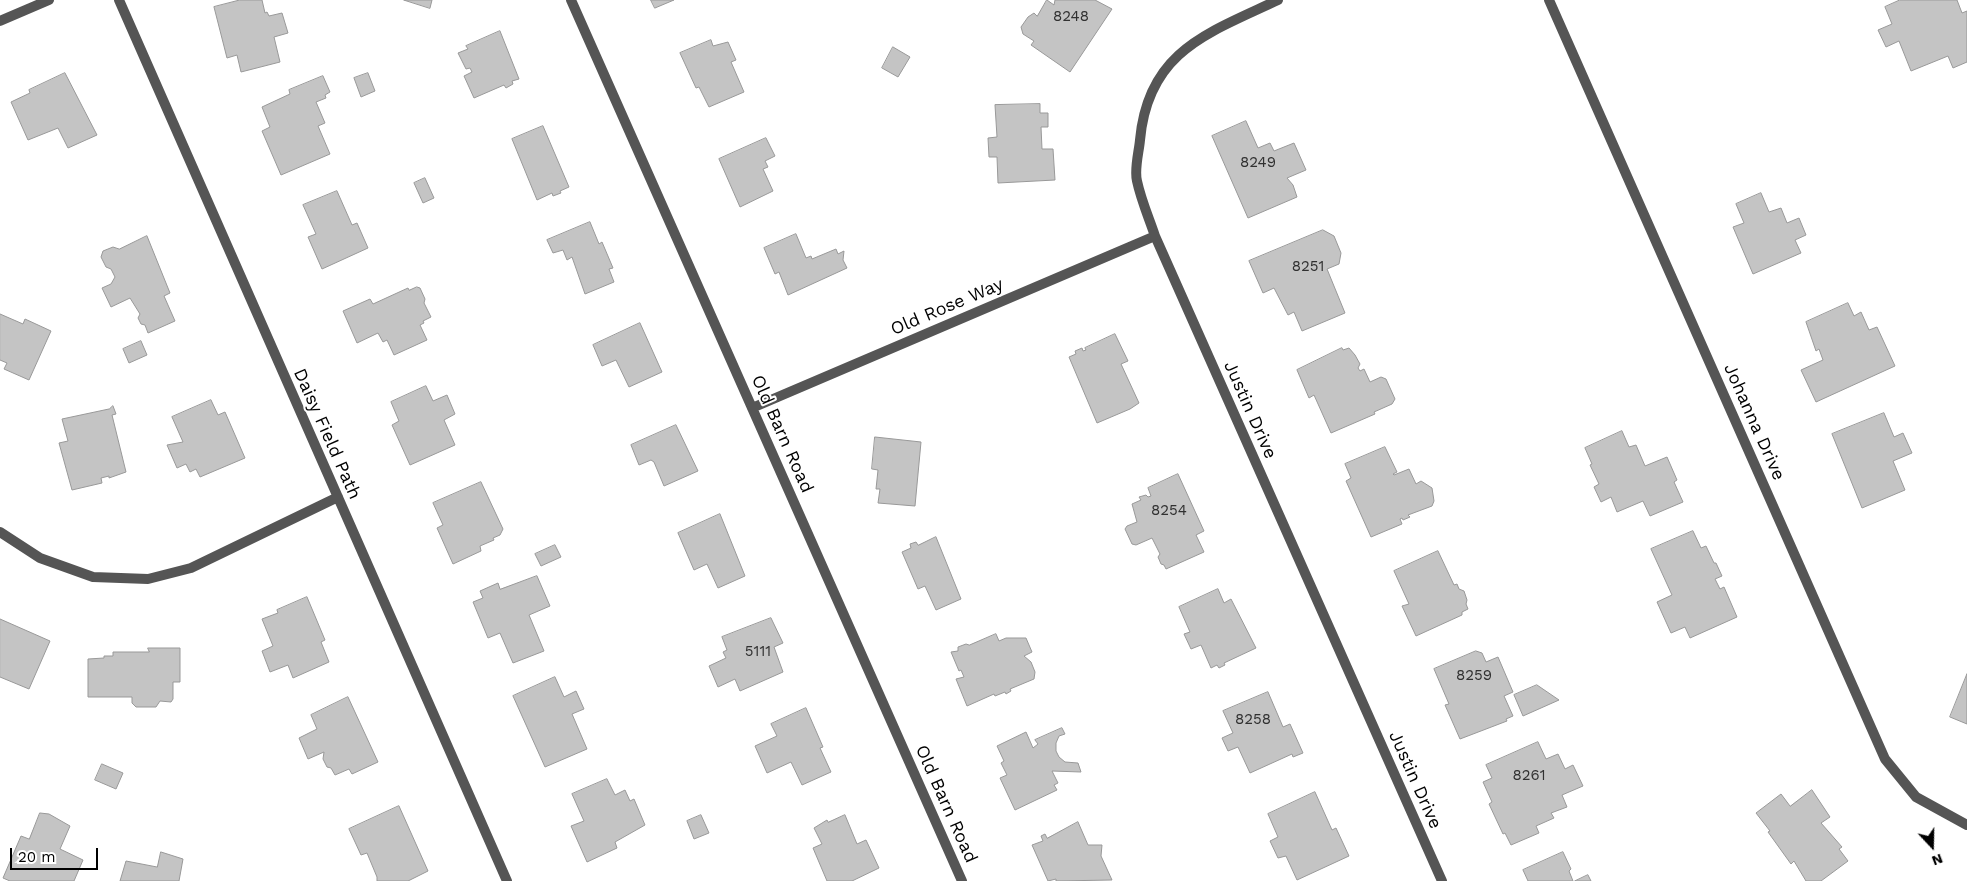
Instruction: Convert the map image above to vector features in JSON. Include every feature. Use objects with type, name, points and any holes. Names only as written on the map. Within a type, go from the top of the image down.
[{"type":"street","points":[[0,22],[49,0]]},
{"type":"street","name":"Daisy Field Path","points":[[118,0],[506,881]]},
{"type":"street","name":"Old Barn Road","points":[[572,0],[962,881]]},
{"type":"street","name":"Justin Drive","points":[[1278,0],[1203,34],[1174,58],[1152,88],[1141,124],[1136,180],[1155,236],[1442,881]]},
{"type":"street","name":"Johanna Drive","points":[[1549,0],[1885,759],[1916,797],[1967,825]]},
{"type":"street","name":"Old Rose Way","points":[[752,408],[1155,236]]},
{"type":"street","points":[[0,532],[40,558],[93,577],[148,578],[191,568],[338,497]]},
{"type":"building","points":[[240,0],[262,0],[265,13],[267,12],[269,16],[282,13],[288,33],[274,37],[280,62],[241,72],[237,55],[227,58],[214,7]]},
{"type":"building","points":[[404,0],[432,0],[430,8]]},
{"type":"building","points":[[651,0],[674,0],[655,8]]},
{"type":"building","points":[[1047,0],[1054,5],[1055,0],[1095,0],[1112,9],[1070,72],[1031,45],[1034,41],[1023,34],[1021,27],[1028,17],[1034,13],[1037,16]]},
{"type":"building","points":[[1900,0],[1957,0],[1962,13],[1967,11],[1967,62],[1953,68],[1948,56],[1911,71],[1899,41],[1886,47],[1878,30],[1892,24],[1885,7]]},
{"type":"building","points":[[500,31],[519,79],[512,81],[513,84],[506,88],[504,85],[474,98],[464,76],[472,72],[470,68],[466,69],[458,53],[468,49],[466,46]]},
{"type":"building","points":[[711,40],[713,46],[728,42],[736,60],[731,62],[744,92],[709,107],[699,87],[696,88],[680,53]]},
{"type":"building","points":[[893,47],[910,57],[898,77],[882,68]]},
{"type":"building","points":[[65,73],[97,135],[68,148],[58,128],[28,140],[11,102],[30,93],[29,90]]},
{"type":"building","points":[[368,73],[375,91],[361,97],[354,78]]},
{"type":"building","points":[[323,76],[330,92],[325,95],[326,98],[316,102],[325,123],[318,126],[330,154],[281,175],[262,131],[270,127],[262,107],[290,94],[289,90]]},
{"type":"building","points":[[1040,104],[1040,113],[1048,113],[1048,127],[1041,127],[1042,149],[1053,149],[1055,180],[998,183],[997,157],[989,157],[988,138],[997,137],[995,105]]},
{"type":"building","points":[[1246,121],[1258,148],[1270,143],[1274,151],[1294,143],[1306,170],[1287,178],[1293,185],[1297,197],[1248,218],[1212,136]]},
{"type":"building","points":[[543,126],[569,187],[560,191],[561,193],[553,196],[552,193],[537,200],[512,139]]},
{"type":"building","points":[[766,138],[775,156],[765,161],[768,167],[763,169],[773,191],[740,207],[719,159]]},
{"type":"building","points":[[425,178],[434,198],[423,203],[414,183]]},
{"type":"building","points":[[337,191],[352,225],[357,223],[368,248],[322,269],[308,237],[316,234],[303,205]]},
{"type":"building","points":[[1761,193],[1769,212],[1781,208],[1787,223],[1799,218],[1806,235],[1795,240],[1801,253],[1753,274],[1733,227],[1744,223],[1736,204]]},
{"type":"building","points":[[590,222],[599,244],[602,242],[613,268],[609,269],[614,282],[585,294],[572,257],[567,260],[563,250],[553,253],[547,240]]},
{"type":"building","points":[[1323,230],[1334,236],[1341,253],[1339,264],[1327,269],[1345,313],[1302,331],[1294,312],[1288,315],[1274,288],[1263,293],[1249,261]]},
{"type":"building","points":[[796,234],[806,258],[811,256],[812,259],[836,249],[838,254],[844,251],[843,260],[847,268],[788,295],[779,272],[775,274],[764,248]]},
{"type":"building","points":[[147,236],[170,293],[164,296],[175,321],[148,333],[145,325],[141,324],[138,318],[140,314],[130,298],[111,307],[102,288],[111,284],[115,277],[111,269],[106,267],[101,257],[103,251],[113,247],[119,249]]},
{"type":"building","points":[[417,287],[420,288],[425,299],[424,303],[431,317],[420,325],[427,340],[394,355],[387,340],[383,342],[378,333],[357,343],[343,311],[370,299],[373,304],[408,288],[409,290]]},
{"type":"building","points":[[1848,303],[1854,316],[1861,312],[1869,330],[1877,327],[1895,366],[1816,402],[1801,370],[1823,360],[1819,349],[1816,351],[1806,322]]},
{"type":"building","points":[[0,314],[23,324],[25,319],[51,331],[29,380],[4,369],[7,363],[0,360]]},
{"type":"building","points":[[640,323],[662,372],[629,387],[616,360],[602,366],[593,345]]},
{"type":"building","points":[[1115,334],[1128,361],[1121,364],[1139,403],[1130,409],[1097,423],[1069,357],[1076,354],[1075,351],[1082,348],[1083,351],[1086,350],[1085,348]]},
{"type":"building","points":[[141,341],[147,355],[129,363],[123,349]]},
{"type":"building","points":[[1342,348],[1343,350],[1349,348],[1355,355],[1360,364],[1358,368],[1360,371],[1364,369],[1370,382],[1381,377],[1386,379],[1395,399],[1392,404],[1374,412],[1375,414],[1331,433],[1314,395],[1309,398],[1297,370]]},
{"type":"building","points":[[426,386],[433,401],[447,395],[455,414],[444,420],[455,445],[410,465],[392,425],[399,421],[391,402]]},
{"type":"building","points":[[211,400],[218,415],[225,412],[245,458],[200,477],[196,469],[190,472],[186,464],[177,468],[167,445],[183,442],[172,417]]},
{"type":"building","points":[[113,406],[116,414],[112,415],[126,472],[109,478],[109,476],[101,478],[102,483],[72,490],[59,443],[68,441],[62,419],[109,409]]},
{"type":"building","points":[[1884,413],[1894,437],[1903,433],[1912,453],[1893,461],[1905,490],[1862,508],[1832,434]]},
{"type":"building","points":[[676,425],[698,471],[664,486],[654,462],[651,460],[639,465],[631,445]]},
{"type":"building","points":[[1622,431],[1629,447],[1636,445],[1645,466],[1667,457],[1677,480],[1674,482],[1683,502],[1650,516],[1643,501],[1617,512],[1611,497],[1601,502],[1594,487],[1599,484],[1590,465],[1592,464],[1585,448]]},
{"type":"building","points":[[875,437],[921,442],[915,506],[878,503],[880,489],[876,489],[878,470],[872,469]]},
{"type":"building","points":[[1385,447],[1397,472],[1393,474],[1409,469],[1416,484],[1421,481],[1432,488],[1434,501],[1432,506],[1408,515],[1410,517],[1403,520],[1402,518],[1400,519],[1402,524],[1371,537],[1346,481],[1351,478],[1345,464]]},
{"type":"building","points":[[1178,474],[1204,531],[1196,535],[1204,552],[1166,569],[1161,564],[1158,557],[1160,554],[1152,538],[1136,545],[1132,544],[1125,529],[1127,526],[1137,522],[1132,504],[1141,500],[1139,497],[1151,496],[1148,488]]},
{"type":"building","points":[[481,482],[503,529],[500,535],[493,538],[494,540],[480,546],[481,551],[453,564],[437,528],[443,525],[433,503]]},
{"type":"building","points":[[720,514],[745,576],[718,588],[707,564],[694,570],[678,533]]},
{"type":"building","points":[[1693,531],[1701,548],[1706,546],[1714,563],[1716,563],[1722,576],[1715,579],[1720,589],[1724,587],[1737,617],[1690,638],[1685,627],[1671,633],[1657,602],[1672,595],[1651,549]]},
{"type":"building","points":[[936,537],[961,599],[936,610],[925,586],[918,589],[902,552],[911,548],[910,544],[916,542],[918,545]]},
{"type":"building","points":[[555,545],[561,557],[541,566],[535,554]]},
{"type":"building","points":[[1438,551],[1454,585],[1457,584],[1459,589],[1464,591],[1468,609],[1462,612],[1462,615],[1416,636],[1402,606],[1409,604],[1394,571]]},
{"type":"building","points":[[537,576],[550,606],[529,615],[544,651],[513,663],[500,633],[488,638],[473,602],[483,598],[480,591],[498,583],[500,589]]},
{"type":"building","points":[[1218,589],[1224,603],[1231,599],[1256,648],[1224,663],[1225,665],[1219,668],[1217,665],[1211,668],[1201,645],[1191,649],[1184,634],[1190,632],[1179,607]]},
{"type":"building","points":[[307,597],[325,640],[321,642],[329,662],[293,678],[288,665],[270,672],[262,651],[273,646],[262,619],[278,613],[277,610]]},
{"type":"building","points":[[771,618],[783,643],[774,647],[783,672],[740,691],[735,679],[718,687],[709,666],[726,658],[723,652],[727,650],[722,637]]},
{"type":"building","points":[[0,619],[50,641],[29,689],[0,677]]},
{"type":"building","points":[[996,634],[999,641],[1006,638],[1026,638],[1032,652],[1024,656],[1031,662],[1035,672],[1034,679],[1010,689],[1011,691],[1006,694],[1005,692],[995,696],[994,694],[967,706],[956,679],[964,677],[961,670],[959,671],[951,652],[958,651],[958,647],[966,644],[969,645]]},
{"type":"building","points":[[148,648],[180,648],[180,682],[173,682],[173,699],[171,702],[160,701],[156,707],[136,707],[132,703],[132,697],[88,697],[88,659],[113,656],[113,652],[149,652]]},
{"type":"building","points":[[1476,651],[1482,653],[1486,662],[1498,657],[1513,692],[1504,696],[1513,716],[1506,719],[1507,721],[1460,739],[1445,705],[1449,704],[1434,669]]},
{"type":"building","points":[[1967,674],[1967,724],[1950,717]]},
{"type":"building","points":[[555,677],[564,697],[576,691],[584,709],[572,714],[587,749],[545,767],[513,696]]},
{"type":"building","points":[[1537,685],[1559,700],[1523,716],[1514,695]]},
{"type":"building","points":[[1268,692],[1283,727],[1290,724],[1303,753],[1293,757],[1292,754],[1250,773],[1238,747],[1228,751],[1222,738],[1233,733],[1223,711]]},
{"type":"building","points":[[348,697],[378,762],[352,774],[349,769],[335,775],[331,768],[327,767],[323,759],[324,752],[308,759],[299,738],[317,729],[311,715]]},
{"type":"building","points":[[806,708],[823,747],[820,748],[831,772],[802,785],[791,762],[767,773],[755,746],[777,736],[771,724]]},
{"type":"building","points":[[1062,728],[1065,734],[1059,736],[1056,743],[1056,751],[1065,762],[1078,763],[1081,772],[1052,771],[1058,783],[1054,785],[1057,790],[1015,810],[1000,778],[1007,775],[1001,763],[1004,761],[997,746],[1026,732],[1033,748],[1038,744],[1035,740]]},
{"type":"building","points":[[1538,742],[1546,759],[1558,754],[1565,769],[1573,765],[1583,786],[1562,795],[1567,807],[1551,813],[1554,818],[1536,826],[1539,833],[1511,845],[1505,833],[1503,834],[1489,804],[1492,802],[1483,782],[1492,778],[1486,765]]},
{"type":"building","points":[[102,764],[123,773],[116,789],[95,780]]},
{"type":"building","points":[[607,779],[615,795],[625,790],[630,801],[634,799],[645,825],[615,842],[617,848],[587,862],[571,826],[584,821],[572,794]]},
{"type":"building","points":[[1812,790],[1830,817],[1821,823],[1842,847],[1839,849],[1848,861],[1821,881],[1806,881],[1794,861],[1791,864],[1756,813],[1781,794],[1790,806]]},
{"type":"building","points":[[1315,792],[1332,830],[1336,828],[1349,856],[1297,880],[1286,856],[1278,858],[1270,841],[1278,837],[1268,814]]},
{"type":"building","points":[[399,806],[428,871],[408,881],[377,881],[367,853],[361,855],[349,829]]},
{"type":"building","points":[[40,813],[49,814],[70,826],[60,849],[83,860],[74,881],[10,881],[3,878],[21,836],[29,839]]},
{"type":"building","points":[[701,815],[709,833],[694,839],[687,821]]},
{"type":"building","points":[[845,815],[857,844],[866,840],[879,868],[852,881],[827,881],[813,848],[822,844],[814,828],[827,820],[828,822]]},
{"type":"building","points":[[1078,822],[1088,845],[1102,845],[1101,856],[1112,880],[1056,881],[1056,879],[1048,881],[1032,845],[1043,841],[1041,836],[1045,834],[1047,838]]},
{"type":"building","points":[[161,852],[183,859],[179,881],[120,881],[126,861],[157,867]]},
{"type":"building","points":[[1563,852],[1571,869],[1569,871],[1573,881],[1528,881],[1523,870]]},
{"type":"building","points":[[1588,875],[1591,881],[1575,881]]}]
